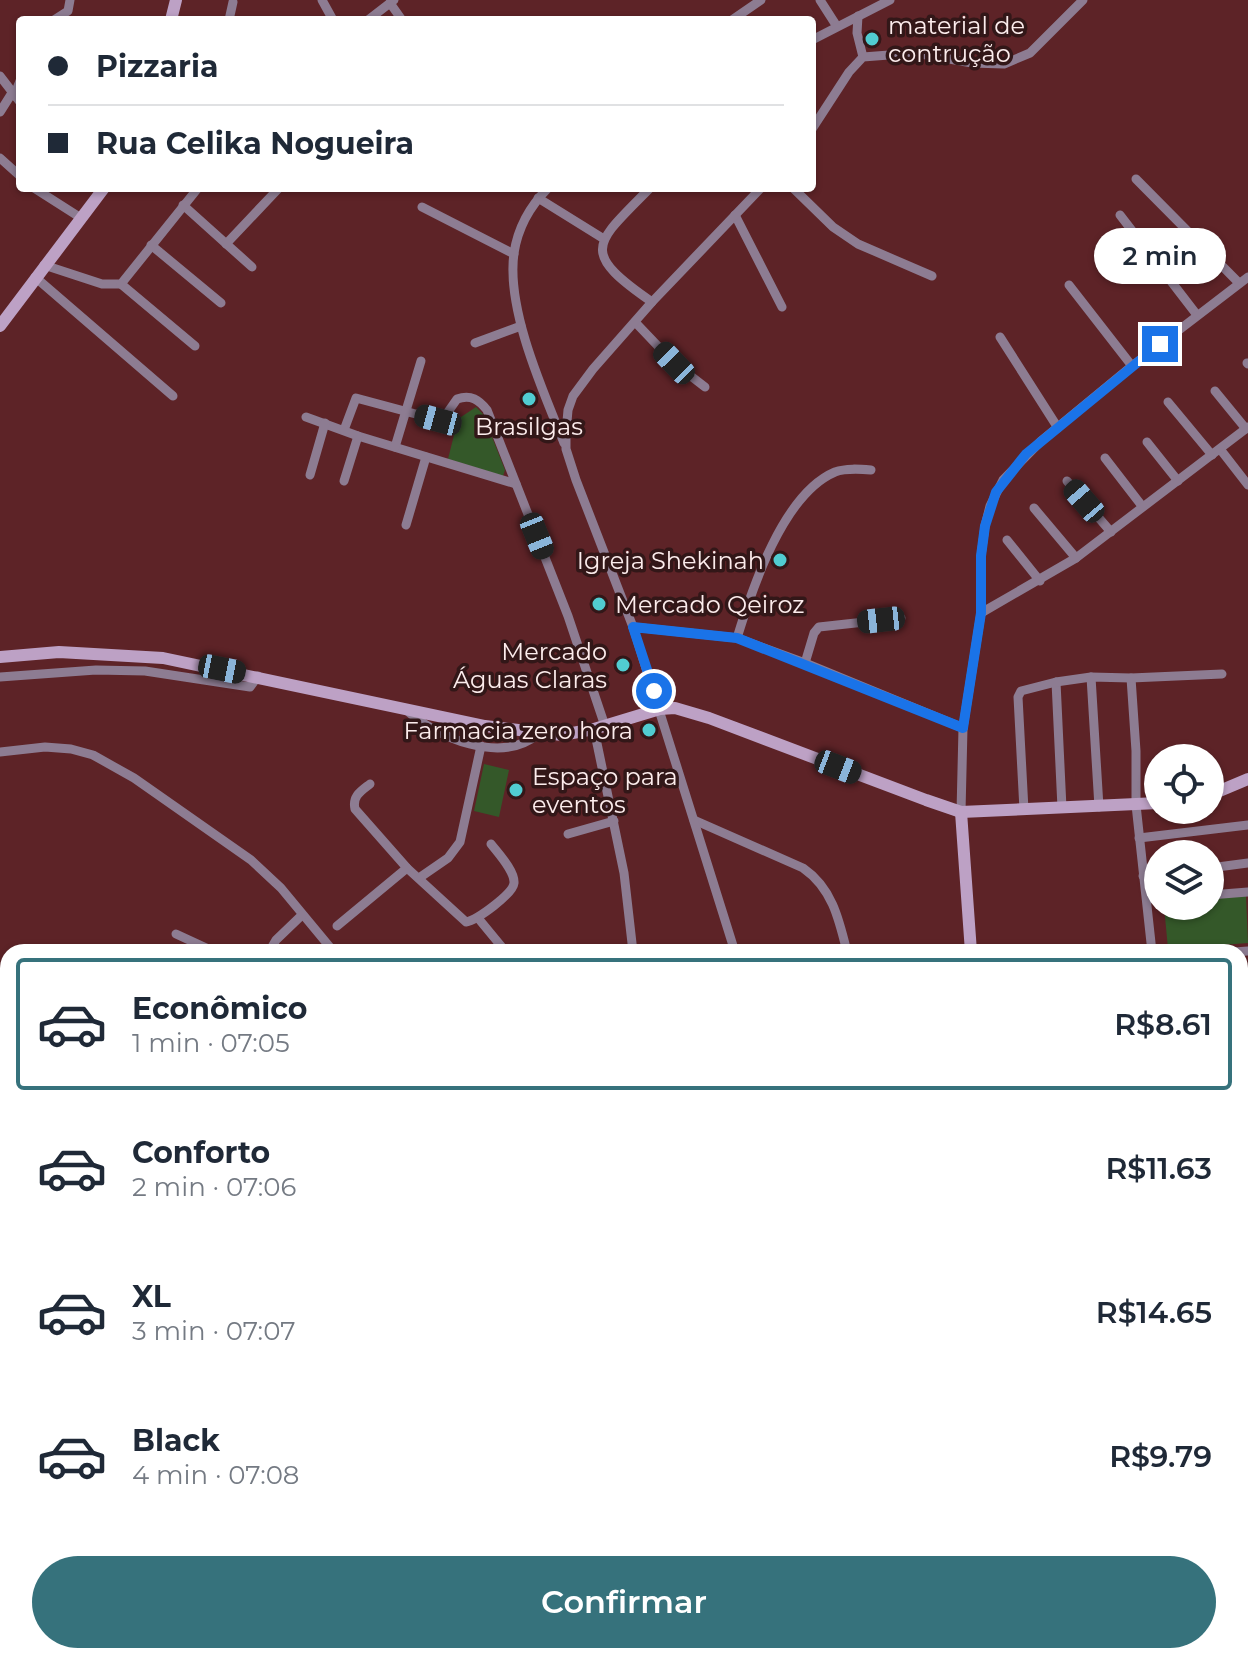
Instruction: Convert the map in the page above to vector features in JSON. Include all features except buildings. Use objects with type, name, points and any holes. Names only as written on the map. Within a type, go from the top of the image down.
[{"type":"main road","points":[[0,326],[101,192]]},
{"type":"main road","points":[[0,657],[59,652],[163,658],[485,726],[538,734],[562,735],[600,728],[660,709],[675,708],[961,812],[1144,804]]},
{"type":"main road","points":[[1224,789],[1248,779]]},
{"type":"main road","points":[[961,812],[970,944]]},
{"type":"street","points":[[67,16],[70,0]]},
{"type":"street","points":[[738,16],[761,0]]},
{"type":"street","points":[[820,0],[836,25]]},
{"type":"street","points":[[816,38],[890,0]]},
{"type":"street","points":[[816,123],[849,72],[863,57],[915,53],[972,63],[1004,64],[1030,53],[1083,0]]},
{"type":"street","points":[[373,16],[392,2]]},
{"type":"street","points":[[858,16],[857,33],[863,57]]},
{"type":"street","points":[[0,76],[15,97],[0,112]]},
{"type":"street","points":[[0,158],[16,172]]},
{"type":"street","points":[[961,812],[963,728],[981,613],[981,556],[985,526],[996,492],[1026,454],[1132,366],[1244,280],[1136,179]]},
{"type":"street","points":[[40,192],[81,218]]},
{"type":"street","points":[[121,284],[194,192]]},
{"type":"street","points":[[226,244],[275,192]]},
{"type":"street","points":[[544,192],[522,224],[514,254],[514,283],[521,326],[633,627],[733,944]]},
{"type":"street","points":[[646,192],[604,239],[602,248],[609,269],[652,302]]},
{"type":"street","points":[[566,449],[566,422],[573,396],[593,369],[757,192]]},
{"type":"street","points":[[797,192],[843,235],[932,276]]},
{"type":"street","points":[[538,198],[604,239]]},
{"type":"street","points":[[183,205],[252,267]]},
{"type":"street","points":[[422,207],[514,254]]},
{"type":"street","points":[[735,215],[782,307]]},
{"type":"street","points":[[1120,215],[1197,315]]},
{"type":"street","points":[[151,245],[221,303]]},
{"type":"street","points":[[44,265],[102,284],[121,284],[195,346]]},
{"type":"street","points":[[35,277],[173,396]]},
{"type":"street","points":[[1069,285],[1132,366]]},
{"type":"street","points":[[635,322],[674,363],[705,387]]},
{"type":"street","points":[[475,343],[521,326]]},
{"type":"street","points":[[1000,337],[1058,428]]},
{"type":"street","points":[[395,447],[421,361]]},
{"type":"street","points":[[981,613],[1076,558],[1247,428],[1215,391]]},
{"type":"street","points":[[344,430],[354,400],[361,398],[438,420],[446,415],[452,403],[462,397],[475,398],[487,410],[568,616],[600,728],[629,904],[632,944]]},
{"type":"street","points":[[1168,402],[1248,485]]},
{"type":"street","points":[[306,417],[516,484]]},
{"type":"street","points":[[310,475],[325,423]]},
{"type":"street","points":[[344,481],[358,436]]},
{"type":"street","points":[[1147,442],[1178,481]]},
{"type":"street","points":[[406,525],[426,457]]},
{"type":"street","points":[[1105,458],[1142,506]]},
{"type":"street","points":[[737,638],[750,599],[781,530],[802,498],[825,478],[844,470],[871,470]]},
{"type":"street","points":[[1067,481],[1111,532]]},
{"type":"street","points":[[1034,508],[1076,558]]},
{"type":"street","points":[[1007,540],[1040,581]]},
{"type":"street","points":[[805,663],[814,633],[819,627],[901,618]]},
{"type":"street","points":[[633,627],[737,638],[963,728]]},
{"type":"street","points":[[0,677],[96,670],[145,671],[250,687],[258,676]]},
{"type":"street","points":[[1024,810],[1018,697],[1021,691],[1091,677],[1222,674]]},
{"type":"street","points":[[1091,677],[1099,807]]},
{"type":"street","points":[[1131,678],[1136,805],[1144,884]]},
{"type":"street","points":[[1056,682],[1062,808]]},
{"type":"street","points":[[402,707],[438,734],[481,746],[521,746],[538,734]]},
{"type":"street","points":[[419,878],[448,858],[460,842],[481,746]]},
{"type":"street","points":[[0,752],[45,747],[71,749],[93,755],[134,778],[251,860],[281,888],[327,944]]},
{"type":"street","points":[[370,784],[356,796],[353,802],[355,809],[407,868],[461,920],[469,922],[478,918],[511,891],[514,883],[512,874],[491,844]]},
{"type":"street","points":[[694,820],[815,876],[835,908],[845,944]]},
{"type":"street","points":[[568,834],[614,821]]},
{"type":"street","points":[[1139,838],[1248,825]]},
{"type":"street","points":[[1224,866],[1248,863]]},
{"type":"street","points":[[337,926],[407,868]]},
{"type":"street","points":[[1224,894],[1248,892]]},
{"type":"street","points":[[274,944],[302,915]]},
{"type":"street","points":[[478,918],[499,944]]},
{"type":"street","points":[[1148,920],[1151,944]]},
{"type":"street","points":[[176,934],[198,944]]},
{"type":"green space","points":[[476,407],[483,414],[505,470],[503,476],[448,459],[458,419]]},
{"type":"green space","points":[[484,764],[509,770],[499,817],[474,811]]},
{"type":"green space","points":[[1246,896],[1248,943],[1168,944],[1165,920],[1224,920],[1224,898]]},
{"type":"place","name":"material de contrução","points":[[872,39]]},
{"type":"place","name":"Brasilgas","points":[[529,399]]},
{"type":"place","name":"Igreja Shekinah","points":[[780,560]]},
{"type":"place","name":"Mercado Qeiroz","points":[[599,604]]},
{"type":"place","name":"Mercado Águas Claras","points":[[623,665]]},
{"type":"place","name":"Farmacia zero hora","points":[[649,730]]},
{"type":"place","name":"Espaço para eventos","points":[[516,790]]},
{"type":"route","points":[[654,691],[633,627],[737,638],[963,728],[981,613],[981,556],[985,526],[996,492],[1026,454],[1160,344]]}]
